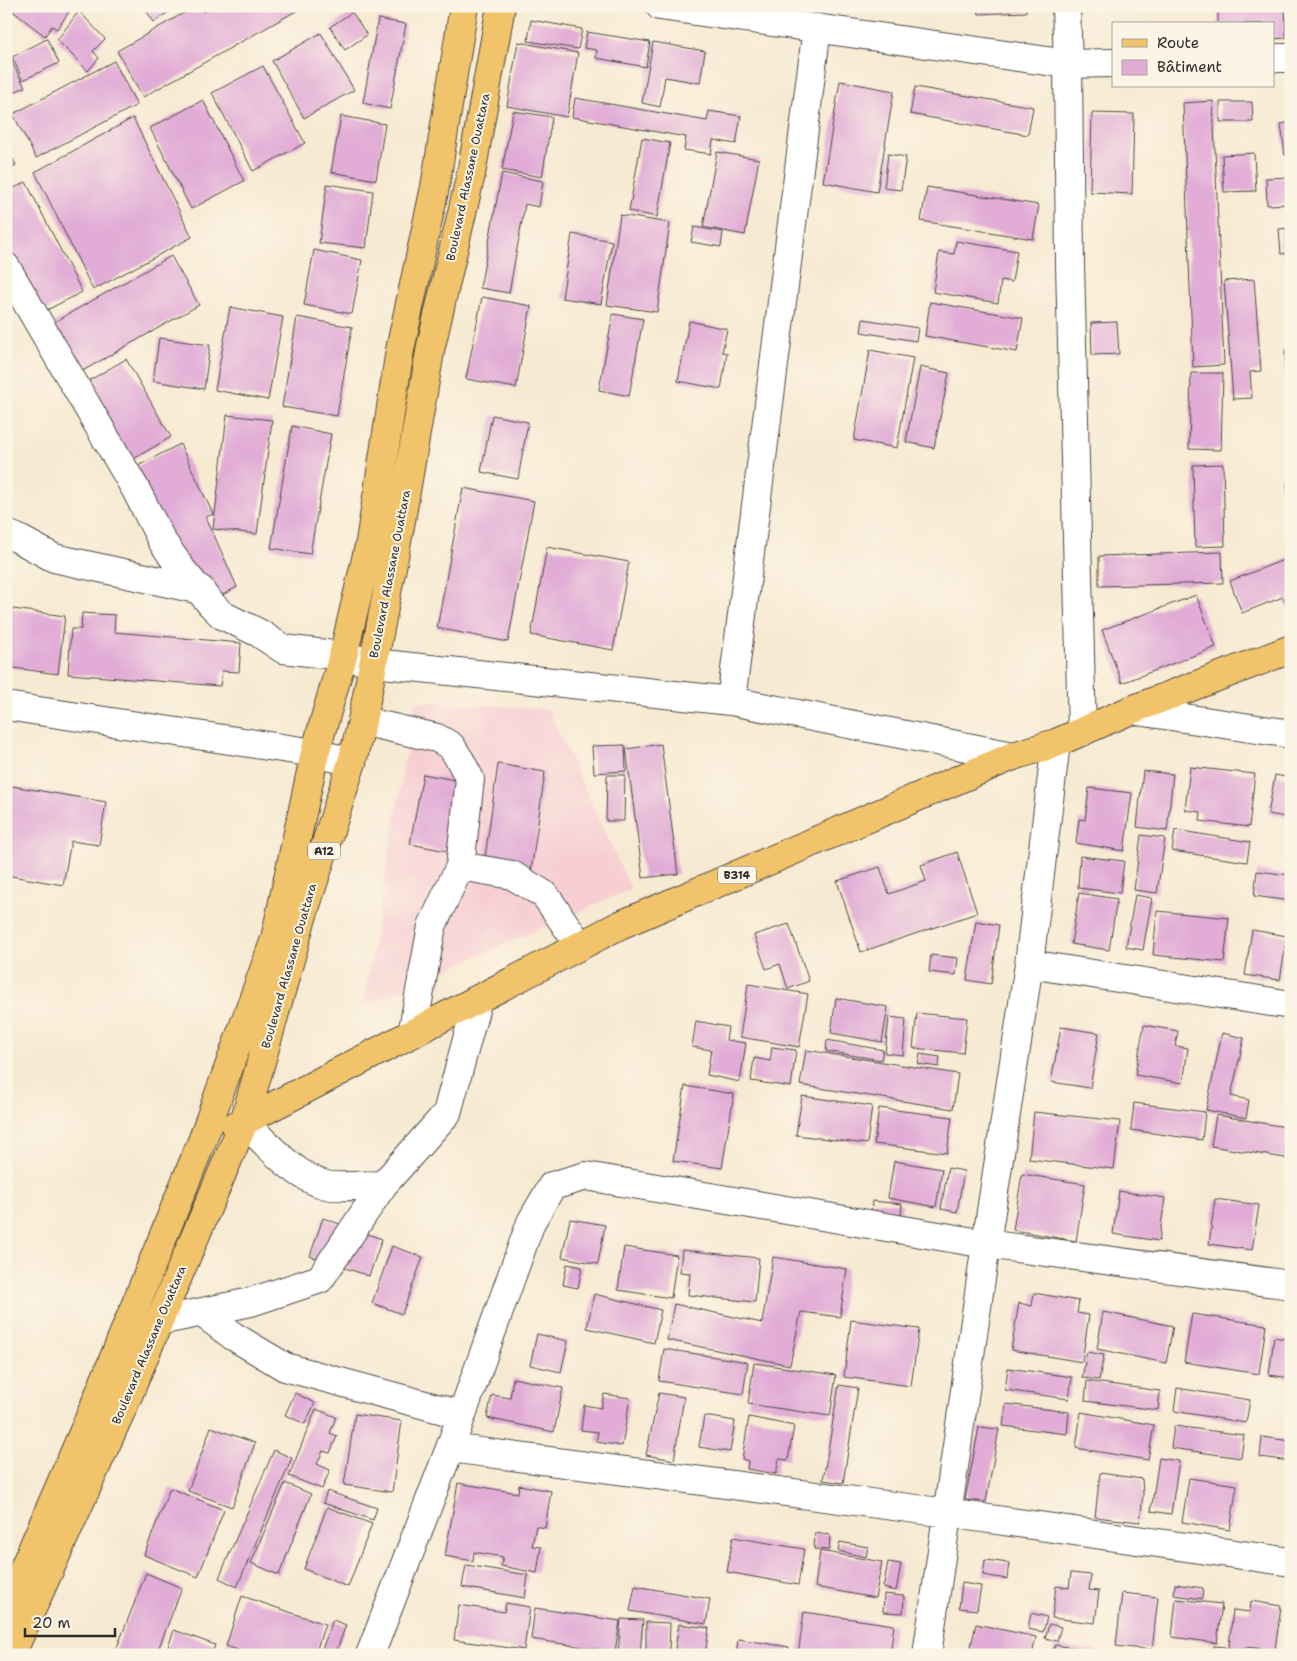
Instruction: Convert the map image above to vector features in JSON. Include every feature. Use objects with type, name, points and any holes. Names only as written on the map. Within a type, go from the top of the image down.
[{"type":"main road","name":"Boulevard Alassane Ouattara","points":[[6,1609],[89,1419],[202,1142],[275,939],[315,753],[343,656],[370,542],[400,350],[435,187],[464,6]]},
{"type":"main road","name":"Boulevard Alassane Ouattara","points":[[11,1655],[127,1398],[158,1321],[244,1122],[301,921],[352,762],[374,663],[431,346],[471,174],[501,6]]},
{"type":"main road","name":"B314","points":[[202,1142],[630,921],[1013,756],[1082,732],[1131,710],[1291,649]]},
{"type":"street","points":[[660,6],[736,11],[817,28],[1068,64],[1112,63]]},
{"type":"street","points":[[1066,6],[1070,265],[1082,732]]},
{"type":"street","points":[[731,702],[817,28]]},
{"type":"street","points":[[1274,58],[1291,58]]},
{"type":"street","points":[[6,267],[136,490],[162,541],[182,570],[222,615],[283,649],[343,656],[374,663],[731,702],[1013,756]]},
{"type":"street","points":[[6,534],[18,538],[54,558],[201,590]]},
{"type":"street","points":[[6,706],[315,753],[352,762]]},
{"type":"street","points":[[1131,710],[1291,734]]},
{"type":"street","points":[[362,720],[437,738],[451,746],[470,779],[460,866],[432,926],[412,1034]]},
{"type":"street","points":[[927,1655],[986,1244],[1029,964],[1056,742]]},
{"type":"street","points":[[460,866],[512,875],[546,895],[580,946]]},
{"type":"street","points":[[1029,964],[1291,1005]]},
{"type":"street","points":[[158,1321],[251,1302],[320,1279],[383,1185],[447,1113],[478,999]]},
{"type":"street","points":[[244,1122],[288,1163],[309,1178],[326,1185],[383,1185]]},
{"type":"street","points":[[370,1655],[450,1448],[531,1222],[552,1186],[586,1176],[986,1244],[1291,1285]]},
{"type":"street","points":[[201,1312],[233,1336],[285,1367],[462,1415]]},
{"type":"street","points":[[450,1448],[947,1513],[1291,1562]]},
{"type":"shaded area","points":[[415,701],[548,709],[631,889],[363,1006]]},
{"type":"building","points":[[6,6],[73,6],[57,29],[52,26],[45,36]]},
{"type":"building","points":[[90,6],[100,6],[98,11]]},
{"type":"building","points":[[143,6],[177,6],[154,22]]},
{"type":"building","points":[[196,6],[201,6],[204,12],[214,6],[305,6],[143,97],[117,51]]},
{"type":"building","points":[[978,6],[1026,6],[1026,12],[979,14]]},
{"type":"building","points":[[1218,6],[1285,6],[1286,38],[1274,39],[1274,22],[1218,22]]},
{"type":"building","points":[[79,11],[105,39],[93,51],[99,58],[88,71],[57,40]]},
{"type":"building","points":[[352,12],[367,35],[345,50],[330,27]]},
{"type":"building","points":[[378,19],[406,24],[390,109],[363,103]]},
{"type":"building","points":[[531,20],[582,29],[578,49],[528,41]]},
{"type":"building","points":[[587,32],[650,42],[646,67],[596,58],[597,50],[584,48]]},
{"type":"building","points":[[321,33],[354,90],[304,118],[272,61]]},
{"type":"building","points":[[47,39],[59,63],[23,80],[12,57]]},
{"type":"building","points":[[518,42],[578,53],[567,117],[507,106]]},
{"type":"building","points":[[653,42],[705,51],[700,83],[665,77],[660,107],[642,103]]},
{"type":"building","points":[[10,59],[25,87],[6,96],[6,61]]},
{"type":"building","points":[[114,61],[137,105],[36,158],[13,114]]},
{"type":"building","points":[[263,66],[305,143],[253,171],[212,93]]},
{"type":"building","points":[[840,81],[894,91],[877,192],[823,182]]},
{"type":"building","points":[[915,87],[1033,107],[1028,135],[910,114]]},
{"type":"building","points":[[575,98],[707,121],[709,111],[741,116],[736,144],[713,140],[711,154],[684,150],[686,137],[572,117]]},
{"type":"building","points":[[203,100],[244,181],[191,209],[150,128]]},
{"type":"building","points":[[1213,101],[1224,365],[1193,367],[1183,103]]},
{"type":"building","points":[[1220,102],[1252,102],[1253,122],[1220,122]]},
{"type":"building","points":[[513,111],[552,117],[542,177],[502,170]]},
{"type":"building","points":[[1092,113],[1134,114],[1132,194],[1090,192]]},
{"type":"building","points":[[341,116],[385,124],[376,180],[331,172]]},
{"type":"building","points":[[133,118],[192,237],[93,290],[35,172]]},
{"type":"building","points":[[1291,122],[1291,154],[1285,155],[1281,124]]},
{"type":"building","points":[[642,138],[670,143],[657,217],[629,211]]},
{"type":"building","points":[[6,147],[16,165],[6,170]]},
{"type":"building","points":[[717,152],[759,159],[745,235],[703,227]]},
{"type":"building","points":[[1254,153],[1256,191],[1224,192],[1222,155]]},
{"type":"building","points":[[888,154],[906,157],[901,190],[884,188]]},
{"type":"building","points":[[502,173],[543,181],[539,207],[525,204],[509,293],[480,288]]},
{"type":"building","points":[[1291,177],[1291,204],[1267,205],[1266,178]]},
{"type":"building","points":[[26,182],[82,292],[41,313],[6,245],[6,192]]},
{"type":"building","points":[[327,184],[373,191],[366,248],[319,243]]},
{"type":"building","points":[[927,187],[1039,205],[1033,239],[921,221]]},
{"type":"building","points":[[620,215],[670,223],[657,312],[607,305]]},
{"type":"building","points":[[694,227],[723,232],[721,247],[691,242]]},
{"type":"building","points":[[1291,228],[1291,253],[1281,254],[1279,229]]},
{"type":"building","points":[[572,234],[612,241],[601,304],[562,298]]},
{"type":"building","points":[[956,241],[1017,251],[1012,282],[1001,280],[998,303],[933,292],[939,252],[954,254]]},
{"type":"building","points":[[314,250],[362,260],[352,314],[304,305]]},
{"type":"building","points":[[171,256],[199,305],[77,374],[49,325]]},
{"type":"building","points":[[1254,279],[1261,371],[1250,372],[1252,398],[1233,399],[1224,281]]},
{"type":"building","points":[[482,297],[531,306],[516,388],[466,379]]},
{"type":"building","points":[[930,302],[1023,318],[1017,352],[925,336]]},
{"type":"building","points":[[230,307],[283,317],[268,400],[215,390]]},
{"type":"building","points":[[613,314],[643,319],[629,396],[599,390]]},
{"type":"building","points":[[297,317],[352,327],[337,416],[282,407]]},
{"type":"building","points":[[863,319],[918,328],[916,341],[861,332]]},
{"type":"building","points":[[689,321],[727,329],[722,352],[727,353],[721,389],[678,381]]},
{"type":"building","points":[[1117,322],[1119,354],[1092,355],[1091,323]]},
{"type":"building","points":[[159,338],[210,345],[204,389],[153,381]]},
{"type":"building","points":[[870,350],[913,358],[897,448],[854,440]]},
{"type":"building","points":[[1285,350],[1291,350],[1291,378],[1286,378]]},
{"type":"building","points":[[126,359],[171,437],[123,465],[78,387]]},
{"type":"building","points":[[920,367],[949,373],[934,448],[906,442]]},
{"type":"building","points":[[1191,373],[1223,373],[1221,450],[1189,449]]},
{"type":"building","points":[[227,415],[272,420],[257,534],[213,529]]},
{"type":"building","points":[[492,415],[528,422],[518,479],[481,472]]},
{"type":"building","points":[[292,426],[331,434],[310,554],[271,548]]},
{"type":"building","points":[[180,444],[213,514],[206,517],[237,587],[217,598],[180,562],[132,469]]},
{"type":"building","points":[[1223,464],[1225,546],[1195,547],[1193,465]]},
{"type":"building","points":[[1287,483],[1291,483],[1291,513],[1289,513]]},
{"type":"building","points":[[463,488],[534,501],[508,642],[437,628]]},
{"type":"building","points":[[547,547],[629,562],[613,650],[531,635]]},
{"type":"building","points":[[1222,552],[1223,583],[1099,586],[1099,556]]},
{"type":"building","points":[[1291,557],[1291,616],[1283,597],[1242,613],[1230,581]]},
{"type":"building","points":[[1196,595],[1216,647],[1122,683],[1102,630]]},
{"type":"building","points":[[6,608],[65,616],[58,674],[6,667]]},
{"type":"building","points":[[82,613],[115,615],[114,632],[241,643],[239,672],[222,671],[220,686],[68,674],[71,629],[81,629]]},
{"type":"building","points":[[661,744],[678,874],[643,878],[626,749]]},
{"type":"building","points":[[625,745],[626,771],[594,773],[592,746]]},
{"type":"building","points":[[498,764],[545,772],[531,872],[484,865]]},
{"type":"building","points":[[1190,767],[1255,774],[1249,827],[1200,821],[1201,812],[1185,810]]},
{"type":"building","points":[[1143,771],[1173,774],[1167,831],[1137,827]]},
{"type":"building","points":[[423,774],[460,781],[447,851],[410,844]]},
{"type":"building","points":[[607,775],[625,775],[624,821],[606,821]]},
{"type":"building","points":[[1275,775],[1291,778],[1291,818],[1268,814]]},
{"type":"building","points":[[6,785],[106,802],[99,845],[71,841],[63,885],[6,875]]},
{"type":"building","points":[[1089,788],[1132,793],[1124,851],[1076,843],[1079,819],[1085,820]]},
{"type":"building","points":[[1175,830],[1250,842],[1247,862],[1172,851]]},
{"type":"building","points":[[1141,835],[1165,838],[1157,893],[1134,890]]},
{"type":"building","points":[[957,852],[977,913],[861,952],[837,881],[880,867],[889,894],[926,881],[921,865]]},
{"type":"building","points":[[1080,856],[1124,861],[1120,893],[1078,888]]},
{"type":"building","points":[[1257,871],[1291,875],[1291,901],[1254,896]]},
{"type":"building","points":[[1079,893],[1117,899],[1109,950],[1071,944]]},
{"type":"building","points":[[1135,895],[1152,898],[1143,950],[1126,947]]},
{"type":"building","points":[[1157,911],[1229,918],[1224,962],[1153,955]]},
{"type":"building","points":[[976,921],[999,925],[991,984],[967,980]]},
{"type":"building","points":[[789,924],[809,981],[788,989],[780,964],[766,969],[754,935]]},
{"type":"building","points":[[1252,930],[1287,936],[1280,980],[1245,975]]},
{"type":"building","points":[[931,955],[958,958],[956,975],[929,972]]},
{"type":"building","points":[[748,984],[808,994],[799,1047],[740,1037]]},
{"type":"building","points":[[836,998],[888,1007],[882,1042],[831,1033]]},
{"type":"building","points":[[917,1013],[967,1018],[963,1053],[913,1048]]},
{"type":"building","points":[[889,1017],[906,1019],[903,1055],[885,1053]]},
{"type":"building","points":[[696,1021],[728,1027],[726,1040],[746,1043],[740,1082],[707,1075],[711,1050],[692,1047]]},
{"type":"building","points":[[1144,1025],[1178,1031],[1175,1046],[1188,1048],[1183,1083],[1135,1075]]},
{"type":"building","points":[[1061,1027],[1099,1033],[1090,1088],[1051,1082]]},
{"type":"building","points":[[1222,1033],[1244,1038],[1231,1096],[1249,1100],[1246,1118],[1206,1110]]},
{"type":"building","points":[[827,1040],[883,1050],[881,1060],[826,1051]]},
{"type":"building","points":[[772,1047],[796,1050],[791,1087],[751,1081],[754,1058],[770,1061]]},
{"type":"building","points":[[806,1050],[958,1074],[953,1109],[800,1085]]},
{"type":"building","points":[[920,1054],[940,1057],[939,1067],[918,1064]]},
{"type":"building","points":[[685,1086],[734,1094],[722,1168],[673,1161]]},
{"type":"building","points":[[802,1096],[872,1106],[867,1144],[796,1135]]},
{"type":"building","points":[[1134,1103],[1205,1112],[1202,1140],[1131,1130]]},
{"type":"building","points":[[879,1108],[952,1117],[947,1153],[874,1144]]},
{"type":"building","points":[[1034,1112],[1120,1121],[1114,1169],[1029,1159]]},
{"type":"building","points":[[1216,1115],[1291,1128],[1291,1159],[1211,1146]]},
{"type":"building","points":[[894,1161],[942,1169],[936,1207],[888,1198]]},
{"type":"building","points":[[948,1168],[964,1171],[957,1212],[941,1209]]},
{"type":"building","points":[[1022,1174],[1085,1184],[1076,1241],[1013,1230]]},
{"type":"building","points":[[1119,1191],[1165,1198],[1159,1241],[1113,1234]]},
{"type":"building","points":[[1215,1199],[1259,1205],[1252,1250],[1209,1244]]},
{"type":"building","points":[[872,1201],[902,1204],[901,1216],[871,1213]]},
{"type":"building","points":[[323,1218],[382,1239],[369,1276],[310,1256]]},
{"type":"building","points":[[570,1219],[605,1225],[598,1264],[562,1257]]},
{"type":"building","points":[[392,1246],[423,1257],[402,1314],[372,1303]]},
{"type":"building","points":[[624,1247],[677,1255],[671,1298],[618,1290]]},
{"type":"building","points":[[682,1250],[759,1258],[755,1302],[688,1295],[690,1273],[680,1272]]},
{"type":"building","points":[[773,1257],[847,1269],[840,1317],[801,1312],[790,1365],[667,1340],[674,1304],[762,1323]]},
{"type":"building","points":[[567,1264],[582,1267],[578,1288],[563,1285]]},
{"type":"building","points":[[1034,1293],[1079,1301],[1077,1313],[1089,1315],[1082,1362],[1011,1350],[1019,1303],[1032,1306]]},
{"type":"building","points":[[594,1294],[661,1310],[654,1343],[587,1328]]},
{"type":"building","points":[[1103,1312],[1173,1326],[1166,1363],[1097,1349]]},
{"type":"building","points":[[1192,1314],[1266,1325],[1259,1374],[1184,1362]]},
{"type":"building","points":[[851,1320],[919,1329],[911,1386],[844,1377]]},
{"type":"building","points":[[537,1334],[568,1341],[561,1372],[530,1365]]},
{"type":"building","points":[[1274,1337],[1291,1340],[1291,1378],[1269,1375]]},
{"type":"building","points":[[664,1349],[748,1362],[743,1394],[659,1381]]},
{"type":"building","points":[[1087,1352],[1104,1355],[1099,1380],[1082,1378]]},
{"type":"building","points":[[754,1363],[836,1375],[830,1416],[748,1404]]},
{"type":"building","points":[[1008,1368],[1072,1377],[1069,1399],[1005,1390]]},
{"type":"building","points":[[513,1378],[563,1388],[554,1432],[487,1418],[492,1395],[510,1398]]},
{"type":"building","points":[[1087,1381],[1160,1391],[1158,1410],[1085,1401]]},
{"type":"building","points":[[839,1385],[858,1388],[843,1483],[823,1480]]},
{"type":"building","points":[[1177,1388],[1250,1400],[1246,1423],[1174,1411]]},
{"type":"building","points":[[295,1393],[315,1403],[305,1424],[285,1415]]},
{"type":"building","points":[[659,1393],[684,1397],[674,1460],[646,1455]]},
{"type":"building","points":[[604,1394],[630,1398],[622,1446],[596,1442],[598,1432],[581,1430],[584,1405],[601,1408]]},
{"type":"building","points":[[1006,1404],[1069,1412],[1067,1434],[1003,1426]]},
{"type":"building","points":[[316,1409],[336,1417],[330,1433],[337,1436],[330,1453],[323,1451],[317,1464],[330,1470],[322,1489],[289,1476]]},
{"type":"building","points":[[1081,1412],[1154,1425],[1148,1460],[1076,1448]]},
{"type":"building","points":[[355,1414],[402,1421],[392,1492],[344,1485]]},
{"type":"building","points":[[704,1416],[735,1421],[730,1452],[699,1447]]},
{"type":"building","points":[[749,1417],[794,1426],[788,1460],[779,1459],[776,1474],[747,1469],[748,1461],[742,1459]]},
{"type":"building","points":[[1174,1426],[1244,1435],[1241,1458],[1171,1448]]},
{"type":"building","points":[[211,1427],[255,1443],[232,1507],[188,1491]]},
{"type":"building","points":[[979,1427],[999,1429],[986,1502],[965,1500]]},
{"type":"building","points":[[1262,1437],[1291,1441],[1291,1461],[1260,1457]]},
{"type":"building","points":[[274,1450],[292,1458],[237,1587],[219,1578]]},
{"type":"building","points":[[1159,1458],[1179,1461],[1171,1514],[1151,1511]]},
{"type":"building","points":[[1100,1473],[1142,1479],[1143,1494],[1140,1522],[1095,1517]]},
{"type":"building","points":[[1189,1478],[1237,1485],[1230,1530],[1182,1522]]},
{"type":"building","points":[[285,1483],[311,1494],[279,1575],[251,1563]]},
{"type":"building","points":[[458,1483],[518,1493],[519,1485],[551,1491],[545,1528],[536,1526],[532,1546],[541,1547],[537,1573],[501,1566],[503,1557],[474,1552],[473,1561],[445,1556]]},
{"type":"building","points":[[170,1488],[224,1510],[198,1577],[144,1555]]},
{"type":"building","points":[[327,1491],[377,1508],[373,1520],[323,1503]]},
{"type":"building","points":[[327,1507],[372,1524],[348,1587],[304,1569]]},
{"type":"building","points":[[815,1533],[830,1535],[829,1550],[814,1549]]},
{"type":"building","points":[[733,1537],[804,1549],[798,1585],[727,1572]]},
{"type":"building","points":[[840,1542],[868,1547],[866,1557],[838,1551]]},
{"type":"building","points":[[820,1551],[882,1562],[875,1598],[815,1587]]},
{"type":"building","points":[[985,1560],[1009,1563],[1007,1579],[983,1575]]},
{"type":"building","points":[[888,1562],[901,1564],[896,1591],[883,1588]]},
{"type":"building","points":[[466,1565],[528,1575],[525,1598],[462,1587]]},
{"type":"building","points":[[146,1573],[182,1588],[156,1655],[114,1655]]},
{"type":"building","points":[[1071,1573],[1091,1575],[1089,1590],[1099,1591],[1095,1623],[1052,1618],[1056,1586],[1069,1588]]},
{"type":"building","points":[[962,1583],[981,1586],[977,1610],[959,1608]]},
{"type":"building","points":[[1175,1584],[1203,1588],[1202,1599],[1174,1595]]},
{"type":"building","points":[[635,1586],[710,1599],[706,1624],[630,1611]]},
{"type":"building","points":[[1122,1593],[1158,1597],[1152,1650],[1116,1646]]},
{"type":"building","points":[[884,1594],[904,1596],[903,1613],[883,1612]]},
{"type":"building","points":[[242,1596],[325,1624],[315,1655],[252,1655],[226,1646]]},
{"type":"building","points":[[1176,1599],[1222,1604],[1217,1643],[1172,1637]]},
{"type":"building","points":[[1251,1601],[1281,1606],[1275,1650],[1245,1647],[1244,1655],[1228,1654],[1233,1610],[1250,1612]]},
{"type":"building","points":[[506,1603],[530,1607],[524,1650],[454,1640],[459,1605],[504,1612]]},
{"type":"building","points":[[535,1608],[620,1621],[615,1652],[531,1639]]},
{"type":"building","points":[[804,1612],[894,1625],[890,1655],[798,1655]]},
{"type":"building","points":[[1031,1613],[1047,1617],[1043,1632],[1028,1629]]},
{"type":"building","points":[[621,1619],[643,1620],[640,1655],[618,1655]]},
{"type":"building","points":[[333,1620],[346,1625],[335,1655],[328,1655],[321,1652]]},
{"type":"building","points":[[646,1622],[670,1623],[669,1655],[646,1655]]},
{"type":"building","points":[[679,1624],[709,1628],[705,1655],[674,1655]]},
{"type":"building","points":[[976,1624],[1036,1637],[1032,1655],[969,1655]]},
{"type":"building","points":[[1049,1624],[1061,1627],[1057,1641],[1045,1638]]},
{"type":"building","points":[[174,1630],[215,1645],[211,1655],[180,1655],[167,1650]]},
{"type":"building","points":[[738,1639],[789,1647],[788,1655],[736,1655]]},
{"type":"building","points":[[1055,1645],[1112,1654],[1112,1655],[1052,1655]]},
{"type":"building","points":[[1214,1646],[1226,1647],[1225,1655],[1213,1655]]}]
